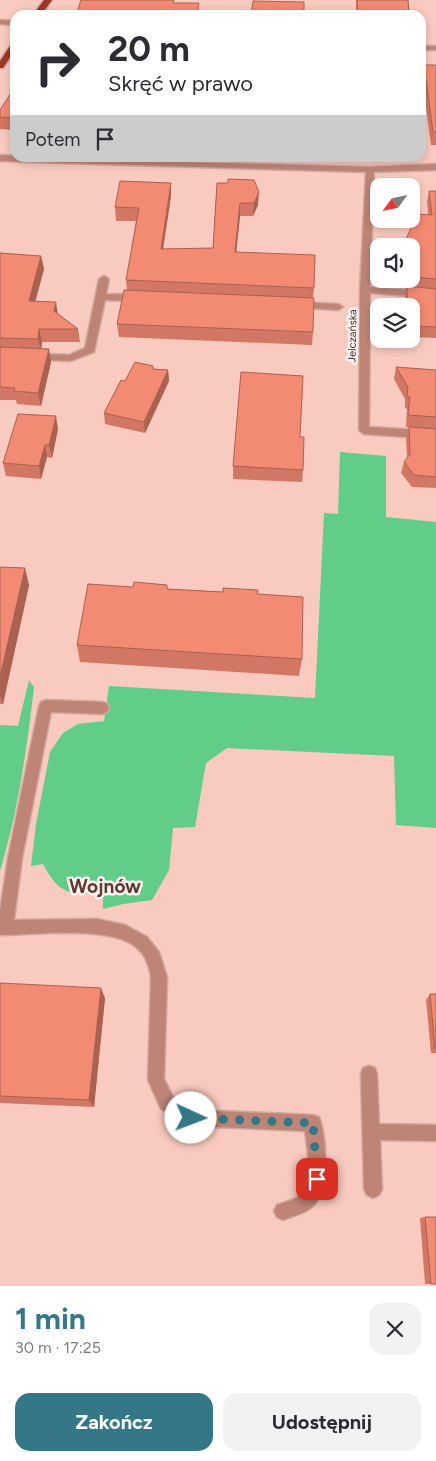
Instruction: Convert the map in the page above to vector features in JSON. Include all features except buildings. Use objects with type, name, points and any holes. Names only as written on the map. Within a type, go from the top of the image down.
[{"type":"main road","points":[[0,66],[10,52]]},
{"type":"street","points":[[123,162],[370,170],[436,167]]},
{"type":"street","name":"Jelczańska","points":[[370,170],[365,290],[364,430],[436,434]]},
{"type":"street","points":[[0,355],[70,358],[90,350],[104,279]]},
{"type":"street","points":[[365,290],[436,294]]},
{"type":"street","points":[[100,297],[150,299]]},
{"type":"street","points":[[289,305],[338,307]]},
{"type":"street","points":[[102,708],[46,706],[2,928],[97,926],[125,932],[142,942],[154,957],[159,977],[156,1080],[167,1104],[191,1118],[313,1123],[317,1179],[313,1191],[306,1202],[283,1211]]},
{"type":"street","points":[[369,1074],[373,1189]]},
{"type":"street","points":[[372,1132],[436,1133]]},
{"type":"green space","points":[[340,452],[386,456],[386,517],[436,522],[436,828],[396,825],[394,756],[227,748],[206,763],[195,827],[173,828],[169,870],[152,900],[103,909],[103,895],[73,893],[61,888],[49,875],[43,864],[31,866],[36,824],[50,752],[63,733],[78,724],[104,721],[109,686],[315,698],[324,513],[338,514]]},
{"type":"green space","points":[[29,680],[34,687],[25,756],[12,826],[0,871],[0,725],[18,726]]},
{"type":"district","name":"Wojnów","points":[[105,886]]},
{"type":"route","points":[[191,1118],[313,1123],[317,1179]]}]
